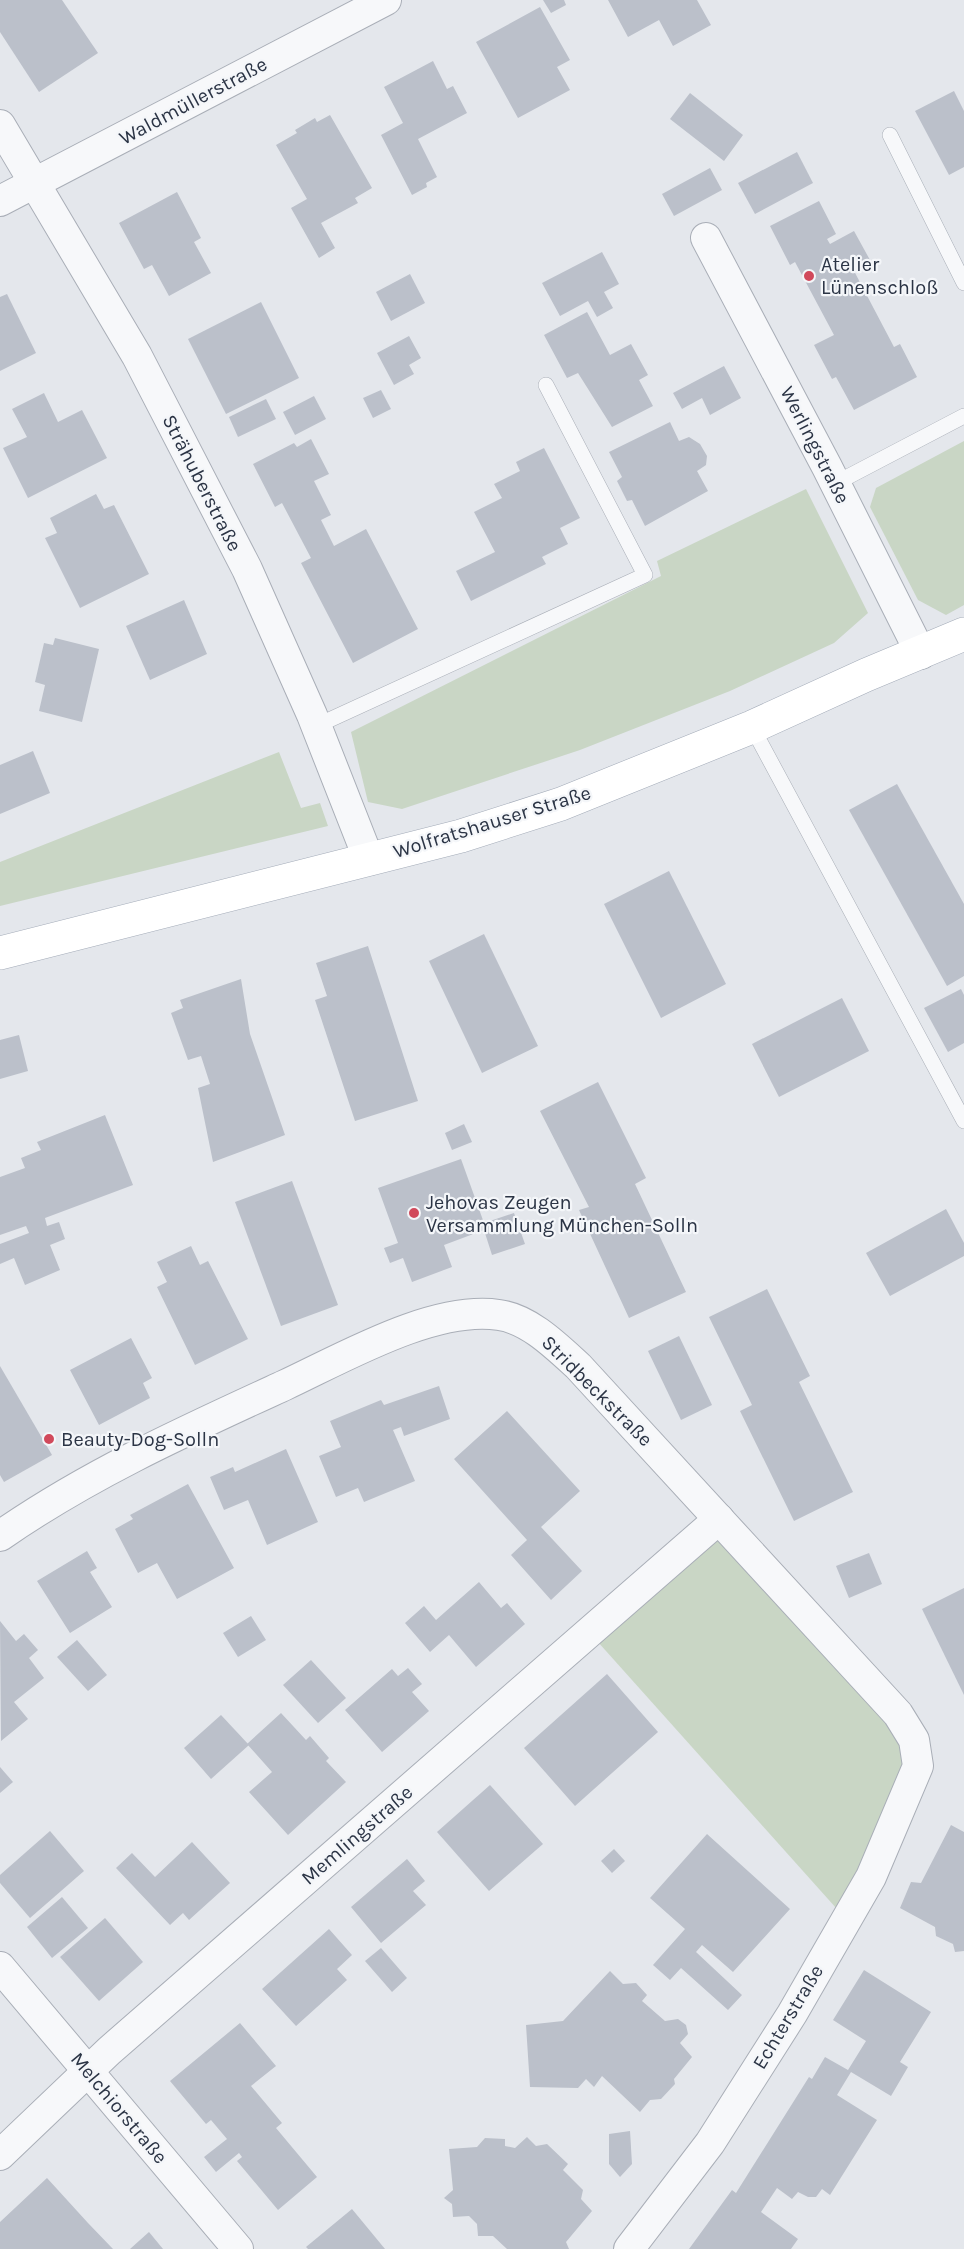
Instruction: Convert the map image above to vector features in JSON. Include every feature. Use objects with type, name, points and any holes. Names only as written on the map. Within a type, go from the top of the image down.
[{"type":"main road","name":"Wolfratshauser Straße","points":[[0,953],[461,836],[561,804],[753,727],[866,675],[921,654],[964,634]]},
{"type":"street","name":"Waldmüllerstraße","points":[[0,201],[386,0]]},
{"type":"street","name":"Strähuberstraße","points":[[0,125],[137,356],[247,569],[316,726],[369,860]]},
{"type":"street","name":"Werlingstraße","points":[[706,238],[836,483],[921,654]]},
{"type":"street","name":"Stridbeckstraße","points":[[0,1536],[84,1482],[165,1440],[393,1334],[459,1314],[500,1315],[543,1334],[578,1366],[898,1714],[914,1740],[918,1766]]},
{"type":"street","name":"Memlingstraße","points":[[0,2155],[88,2071],[719,1519]]},
{"type":"street","name":"Echterstraße","points":[[629,2249],[710,2143],[792,2014],[871,1877],[918,1766]]},
{"type":"street","name":"Melchiorstraße","points":[[0,1967],[238,2249]]},
{"type":"lane","points":[[890,135],[964,283]]},
{"type":"lane","points":[[316,726],[645,575],[546,385]]},
{"type":"lane","points":[[836,483],[964,416]]},
{"type":"lane","points":[[753,727],[964,1121]]},
{"type":"green space","points":[[964,441],[964,605],[946,615],[918,600],[870,507],[876,488]]},
{"type":"green space","points":[[806,489],[868,613],[834,643],[730,691],[580,750],[402,809],[368,802],[351,732],[661,576],[657,561]]},
{"type":"green space","points":[[279,752],[301,808],[320,803],[328,826],[0,906],[0,862]]},
{"type":"green space","points":[[719,1519],[914,1740],[845,1918],[589,1632]]},
{"type":"building","points":[[0,0],[62,0],[98,53],[39,92],[0,32]]},
{"type":"building","points":[[543,0],[564,0],[566,5],[551,13]]},
{"type":"building","points":[[608,0],[697,0],[711,25],[673,46],[659,20],[628,37]]},
{"type":"building","points":[[540,7],[570,60],[557,67],[570,90],[518,118],[476,42]]},
{"type":"building","points":[[433,61],[447,89],[453,86],[467,113],[418,139],[437,177],[426,183],[427,187],[412,195],[381,135],[403,123],[384,87]]},
{"type":"building","points":[[954,91],[964,111],[964,167],[949,175],[915,111]]},
{"type":"building","points":[[690,93],[743,135],[724,161],[670,119]]},
{"type":"building","points":[[330,115],[372,188],[355,198],[358,203],[321,223],[335,248],[319,258],[291,208],[307,199],[276,145],[297,133],[295,130],[315,118],[317,122]]},
{"type":"building","points":[[797,152],[813,183],[755,214],[738,183]]},
{"type":"building","points":[[710,168],[722,190],[674,216],[662,194]]},
{"type":"building","points":[[177,192],[201,238],[194,242],[211,273],[169,296],[152,265],[144,269],[119,223]]},
{"type":"building","points":[[819,201],[836,234],[827,239],[830,244],[854,231],[870,260],[853,269],[894,347],[900,344],[917,377],[854,410],[836,377],[832,379],[814,345],[834,335],[795,262],[790,265],[770,226]]},
{"type":"building","points":[[602,252],[619,284],[604,292],[613,308],[597,317],[588,301],[560,316],[542,283]]},
{"type":"building","points":[[410,274],[425,303],[391,321],[376,292]]},
{"type":"building","points":[[7,294],[36,353],[0,371],[0,297]]},
{"type":"building","points":[[261,302],[299,378],[226,414],[188,339]]},
{"type":"building","points":[[587,312],[610,355],[631,344],[648,375],[639,380],[653,406],[612,427],[578,373],[567,378],[544,335]]},
{"type":"building","points":[[409,336],[421,358],[409,365],[414,374],[394,385],[377,353]]},
{"type":"building","points":[[724,366],[741,398],[710,415],[702,398],[682,409],[673,393]]},
{"type":"building","points":[[381,390],[391,409],[373,418],[363,398]]},
{"type":"building","points":[[44,393],[58,422],[82,410],[107,458],[28,498],[3,448],[27,437],[12,409]]},
{"type":"building","points":[[314,396],[326,419],[295,435],[283,412]]},
{"type":"building","points":[[266,399],[276,419],[238,437],[229,417]]},
{"type":"building","points":[[670,422],[679,441],[689,437],[700,444],[707,456],[706,465],[697,471],[708,491],[645,526],[632,500],[627,501],[617,481],[622,477],[609,452]]},
{"type":"building","points":[[311,439],[329,474],[314,481],[331,515],[321,520],[334,546],[366,529],[418,629],[353,663],[301,563],[311,558],[282,503],[275,507],[253,464],[294,443],[297,447]]},
{"type":"building","points":[[544,448],[580,518],[560,528],[568,544],[542,557],[546,564],[471,601],[456,571],[495,552],[474,512],[502,498],[494,484],[520,471],[516,462]]},
{"type":"building","points":[[96,494],[104,509],[114,505],[149,574],[80,608],[45,538],[57,533],[50,518]]},
{"type":"building","points":[[184,600],[207,654],[150,680],[126,626]]},
{"type":"building","points":[[55,638],[99,649],[82,722],[39,711],[45,685],[35,682],[44,643],[53,645]]},
{"type":"building","points":[[33,751],[50,793],[0,814],[0,765]]},
{"type":"building","points":[[897,784],[964,904],[964,976],[947,986],[849,810]]},
{"type":"building","points":[[669,871],[726,984],[661,1018],[604,904]]},
{"type":"building","points":[[484,934],[538,1046],[482,1073],[429,961]]},
{"type":"building","points":[[368,946],[418,1101],[355,1121],[315,1000],[327,996],[316,963]]},
{"type":"building","points":[[241,979],[250,1034],[285,1135],[213,1162],[198,1088],[210,1084],[201,1056],[188,1060],[171,1013],[183,1008],[180,1000]]},
{"type":"building","points":[[961,989],[964,995],[964,1043],[948,1052],[924,1008]]},
{"type":"building","points":[[842,998],[869,1051],[779,1097],[752,1044]]},
{"type":"building","points":[[19,1035],[28,1071],[0,1079],[0,1040]]},
{"type":"building","points":[[598,1082],[646,1178],[635,1184],[686,1292],[629,1318],[579,1210],[589,1207],[540,1111]]},
{"type":"building","points":[[105,1115],[133,1185],[45,1218],[47,1226],[59,1222],[65,1239],[50,1245],[60,1270],[25,1285],[14,1258],[0,1264],[0,1244],[29,1233],[26,1226],[0,1235],[0,1177],[25,1168],[21,1158],[41,1150],[37,1142]]},
{"type":"building","points":[[464,1124],[472,1142],[452,1150],[445,1133]]},
{"type":"building","points":[[461,1159],[484,1223],[514,1213],[525,1244],[492,1255],[484,1230],[444,1245],[452,1267],[412,1282],[403,1258],[390,1263],[384,1248],[398,1243],[378,1188]]},
{"type":"building","points":[[292,1181],[338,1305],[281,1326],[235,1202]]},
{"type":"building","points":[[946,1209],[964,1243],[964,1256],[890,1296],[866,1253]]},
{"type":"building","points":[[191,1246],[200,1265],[208,1261],[248,1339],[195,1365],[157,1287],[167,1282],[157,1262]]},
{"type":"building","points":[[767,1289],[810,1376],[799,1382],[853,1492],[794,1521],[740,1411],[752,1405],[709,1317]]},
{"type":"building","points":[[679,1336],[712,1405],[681,1420],[648,1351]]},
{"type":"building","points":[[131,1338],[152,1378],[143,1383],[150,1398],[99,1425],[70,1370]]},
{"type":"building","points":[[0,1366],[52,1455],[4,1482],[0,1475]]},
{"type":"building","points":[[439,1386],[450,1419],[404,1436],[401,1427],[393,1430],[415,1481],[364,1502],[358,1488],[336,1497],[319,1456],[341,1447],[330,1421],[381,1400],[384,1405]]},
{"type":"building","points":[[507,1411],[580,1491],[541,1527],[582,1571],[551,1600],[511,1555],[527,1540],[454,1459]]},
{"type":"building","points":[[286,1449],[318,1522],[267,1545],[248,1500],[224,1510],[210,1477],[233,1467],[235,1472]]},
{"type":"building","points":[[188,1484],[234,1568],[177,1599],[157,1563],[138,1573],[115,1529],[133,1519],[130,1515]]},
{"type":"building","points":[[87,1551],[97,1568],[90,1572],[112,1607],[70,1633],[37,1581]]},
{"type":"building","points":[[869,1553],[882,1584],[849,1598],[836,1566]]},
{"type":"building","points":[[479,1582],[501,1608],[507,1603],[525,1624],[476,1667],[449,1635],[430,1652],[405,1623],[424,1606],[436,1620]]},
{"type":"building","points":[[964,1588],[964,1695],[922,1609]]},
{"type":"building","points":[[251,1616],[266,1640],[238,1657],[223,1633]]},
{"type":"building","points":[[0,1621],[16,1641],[24,1634],[38,1650],[29,1658],[44,1678],[14,1702],[28,1719],[1,1741]]},
{"type":"building","points":[[77,1640],[107,1675],[88,1691],[57,1657]]},
{"type":"building","points":[[311,1660],[346,1698],[318,1723],[283,1685]]},
{"type":"building","points":[[408,1668],[422,1684],[412,1692],[429,1711],[382,1752],[345,1710],[392,1669],[398,1676]]},
{"type":"building","points":[[607,1674],[658,1732],[575,1806],[524,1748]]},
{"type":"building","points":[[281,1713],[306,1740],[310,1736],[329,1758],[326,1761],[346,1782],[288,1835],[249,1792],[272,1772],[247,1744]]},
{"type":"building","points":[[221,1715],[249,1745],[211,1779],[184,1748]]},
{"type":"building","points":[[0,1767],[13,1782],[0,1793]]},
{"type":"building","points":[[490,1785],[543,1844],[489,1891],[437,1832]]},
{"type":"building","points":[[951,1825],[964,1832],[964,1951],[955,1952],[953,1944],[936,1936],[935,1927],[900,1908],[911,1882],[921,1883]]},
{"type":"building","points":[[50,1831],[84,1871],[30,1918],[0,1883],[0,1875]]},
{"type":"building","points":[[707,1834],[790,1909],[733,1972],[702,1945],[696,1952],[742,1995],[728,2010],[681,1968],[670,1980],[653,1965],[685,1929],[650,1898]]},
{"type":"building","points":[[192,1842],[230,1883],[189,1920],[183,1913],[170,1925],[116,1868],[132,1853],[155,1877]]},
{"type":"building","points":[[614,1849],[625,1861],[612,1873],[601,1861]]},
{"type":"building","points":[[407,1859],[425,1881],[413,1891],[426,1905],[381,1943],[351,1907]]},
{"type":"building","points":[[62,1897],[88,1928],[52,1958],[27,1927]]},
{"type":"building","points":[[105,1918],[143,1962],[99,2001],[60,1957]]},
{"type":"building","points":[[329,1929],[352,1955],[337,1969],[347,1980],[296,2026],[262,1989]]},
{"type":"building","points":[[381,1948],[407,1978],[392,1992],[365,1961]]},
{"type":"building","points":[[864,1970],[931,2012],[900,2062],[908,2067],[891,2096],[851,2072],[837,2095],[877,2120],[830,2195],[822,2189],[816,2197],[808,2197],[798,2192],[792,2199],[777,2188],[761,2212],[798,2239],[791,2249],[689,2249],[732,2190],[736,2193],[809,2077],[812,2079],[825,2057],[848,2070],[866,2041],[833,2020]]},
{"type":"building","points":[[610,1971],[623,1984],[636,1983],[647,1995],[642,2001],[665,2021],[678,2019],[686,2025],[688,2034],[680,2043],[692,2057],[674,2079],[675,2084],[661,2099],[650,2100],[640,2112],[602,2076],[594,2087],[586,2079],[578,2088],[530,2087],[526,2025],[563,2021]]},
{"type":"building","points":[[240,2023],[276,2066],[251,2086],[282,2123],[276,2128],[317,2177],[278,2210],[237,2161],[242,2157],[239,2153],[216,2172],[204,2157],[227,2139],[211,2120],[206,2124],[170,2081]]},
{"type":"building","points":[[630,2131],[632,2164],[620,2177],[609,2164],[609,2134]]},
{"type":"building","points":[[527,2137],[536,2146],[547,2144],[568,2164],[563,2170],[583,2190],[581,2199],[592,2211],[566,2242],[569,2249],[507,2249],[493,2236],[478,2236],[477,2224],[469,2216],[453,2217],[452,2204],[444,2198],[453,2190],[449,2149],[477,2147],[485,2138],[505,2139],[505,2146],[515,2148]]},
{"type":"building","points":[[47,2178],[113,2249],[0,2249],[0,2222]]},
{"type":"building","points":[[352,2209],[385,2249],[308,2249],[306,2247]]},
{"type":"building","points":[[149,2232],[163,2249],[130,2249]]},
{"type":"place","name":"Atelier Lünenschloß","points":[[809,276]]},
{"type":"place","name":"Jehovas Zeugen Versammlung München-Solln","points":[[414,1213]]},
{"type":"place","name":"Beauty-Dog-Solln","points":[[49,1439]]}]
